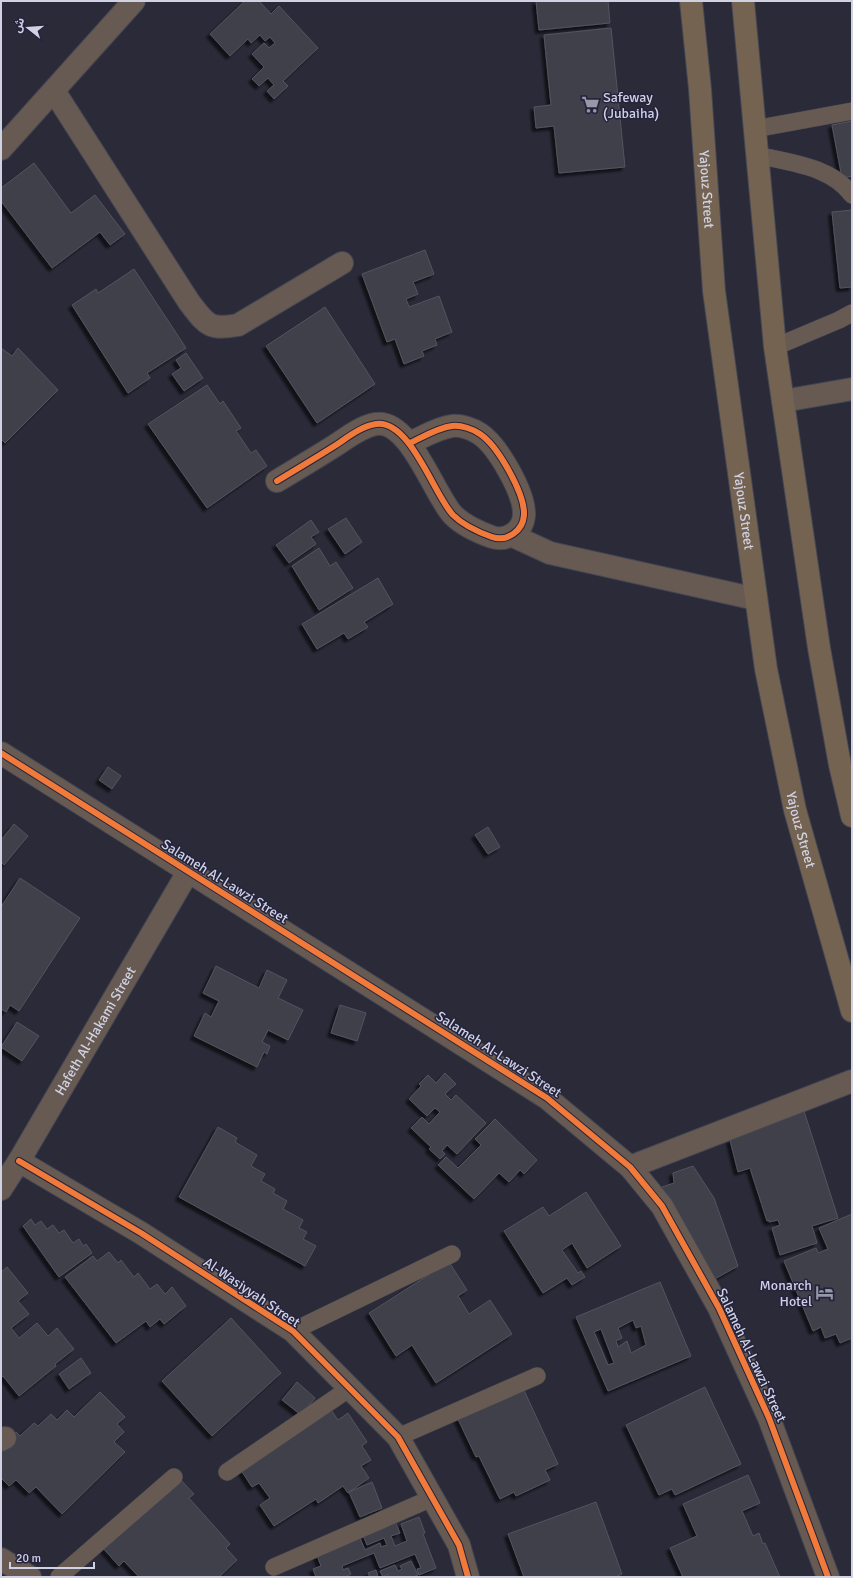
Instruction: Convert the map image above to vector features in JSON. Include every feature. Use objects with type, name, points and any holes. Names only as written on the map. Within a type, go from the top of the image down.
[{"type":"main road","name":"Yajouz Street","points":[[691,1],[700,89],[714,290],[766,669],[795,810],[852,1011]]},
{"type":"main road","points":[[744,1],[775,347],[819,648],[840,765],[852,816]]},
{"type":"street","points":[[1,149],[134,1]]},
{"type":"street","points":[[54,91],[189,302],[206,323],[221,328],[238,325],[342,263]]},
{"type":"street","points":[[783,401],[852,389]]},
{"type":"street","points":[[277,481],[360,430],[377,424],[391,427],[410,443],[446,505],[454,515],[470,528],[483,534],[504,539],[513,536],[520,526],[524,515],[520,497],[511,475],[496,450],[481,434],[467,428],[452,426],[436,431],[410,443]]},
{"type":"street","points":[[513,536],[550,553],[756,599]]},
{"type":"street","name":"Salameh Al-Lawzi Street","points":[[1,753],[547,1098],[630,1167],[662,1206],[719,1308],[769,1418],[828,1577]]},
{"type":"street","name":"Hafeth Al-Hakami Street","points":[[1,1189],[19,1161],[188,872]]},
{"type":"street","points":[[630,1167],[852,1081]]},
{"type":"street","name":"Al-Wasiyyah Street","points":[[19,1161],[140,1233],[293,1331],[398,1437],[459,1545],[468,1577]]},
{"type":"street","points":[[1,1559],[30,1577]]},
{"type":"lane","points":[[755,129],[852,111]]},
{"type":"lane","points":[[757,155],[823,172],[846,186],[852,195]]},
{"type":"lane","points":[[775,347],[852,313]]},
{"type":"lane","points":[[293,1331],[452,1254]]},
{"type":"lane","points":[[398,1437],[537,1376]]},
{"type":"lane","points":[[227,1472],[350,1388]]},
{"type":"lane","points":[[59,1577],[174,1477]]},
{"type":"lane","points":[[274,1567],[432,1498]]},
{"type":"building","points":[[245,1],[259,1],[271,14],[279,6],[318,48],[283,81],[288,86],[274,99],[267,91],[274,85],[268,78],[259,86],[252,79],[264,67],[252,54],[264,43],[269,48],[275,43],[270,37],[265,41],[260,35],[251,43],[248,39],[230,56],[210,34]]},
{"type":"building","points":[[536,1],[608,1],[610,23],[539,30]]},
{"type":"building","points":[[611,28],[625,167],[559,173],[554,126],[536,128],[534,107],[551,105],[544,35]]},
{"type":"building","points":[[852,121],[852,176],[842,178],[832,125]]},
{"type":"building","points":[[34,163],[71,213],[95,195],[125,234],[110,245],[100,232],[52,268],[1,201],[1,188]]},
{"type":"building","points":[[852,210],[852,287],[840,288],[832,212]]},
{"type":"building","points":[[425,250],[434,274],[413,282],[418,294],[406,299],[409,307],[439,296],[452,332],[435,339],[437,345],[422,351],[424,356],[404,364],[395,339],[387,342],[362,274]]},
{"type":"building","points":[[134,269],[186,348],[147,373],[150,378],[128,393],[72,305],[96,289],[98,293]]},
{"type":"building","points":[[325,307],[375,384],[317,423],[266,346]]},
{"type":"building","points":[[1,348],[12,356],[18,348],[58,390],[5,443],[1,439]]},
{"type":"building","points":[[186,353],[203,378],[184,391],[172,374],[181,368],[176,360]]},
{"type":"building","points":[[207,385],[220,404],[223,401],[241,428],[236,431],[251,453],[256,450],[267,466],[207,508],[148,424]]},
{"type":"building","points":[[346,518],[362,542],[345,554],[328,529]]},
{"type":"building","points":[[311,520],[319,532],[311,537],[316,544],[289,563],[276,545]]},
{"type":"building","points":[[319,548],[330,566],[336,562],[353,588],[319,610],[292,566]]},
{"type":"building","points":[[378,578],[393,604],[364,622],[368,627],[348,639],[344,633],[317,649],[302,624]]},
{"type":"building","points":[[108,767],[121,776],[112,789],[99,780]]},
{"type":"building","points":[[14,824],[28,836],[4,865],[1,862],[1,840]]},
{"type":"building","points":[[488,827],[500,847],[488,854],[475,835]]},
{"type":"building","points":[[20,878],[80,918],[19,1011],[10,1005],[6,1012],[1,1009],[1,907]]},
{"type":"building","points":[[216,966],[259,988],[267,970],[287,980],[278,998],[303,1010],[288,1040],[268,1030],[262,1042],[270,1046],[267,1054],[264,1052],[257,1067],[194,1036],[205,1013],[211,1017],[219,1001],[203,993]]},
{"type":"building","points":[[340,1005],[366,1013],[357,1041],[331,1033]]},
{"type":"building","points":[[17,1022],[39,1036],[22,1061],[1,1047]]},
{"type":"building","points":[[445,1073],[456,1084],[445,1094],[451,1100],[456,1095],[486,1123],[457,1154],[447,1145],[442,1151],[445,1154],[440,1159],[429,1149],[431,1147],[411,1128],[422,1117],[429,1124],[440,1112],[435,1108],[427,1116],[409,1099],[421,1086],[419,1084],[428,1075],[436,1083]]},
{"type":"building","points":[[804,1111],[838,1218],[812,1226],[817,1243],[780,1255],[772,1228],[780,1225],[778,1220],[767,1221],[750,1168],[738,1172],[730,1140]]},
{"type":"building","points":[[495,1119],[537,1160],[524,1174],[520,1170],[509,1182],[499,1173],[474,1199],[438,1165],[446,1157],[458,1168],[481,1145],[475,1139]]},
{"type":"building","points":[[218,1127],[237,1138],[235,1142],[257,1155],[251,1166],[265,1174],[261,1181],[275,1189],[273,1193],[287,1201],[283,1209],[303,1220],[299,1228],[307,1232],[303,1239],[316,1246],[305,1266],[179,1197]]},
{"type":"building","points":[[693,1166],[714,1198],[738,1266],[711,1281],[662,1187],[674,1183],[673,1173]]},
{"type":"building","points":[[586,1192],[621,1246],[587,1268],[572,1243],[562,1250],[578,1273],[581,1271],[585,1277],[572,1285],[567,1278],[543,1293],[504,1231],[543,1207],[549,1216]]},
{"type":"building","name":"Monarch Hotel","points":[[852,1214],[852,1338],[840,1343],[836,1334],[825,1338],[821,1327],[813,1331],[784,1261],[816,1248],[818,1253],[828,1249],[819,1228]]},
{"type":"building","points":[[31,1219],[35,1225],[41,1221],[47,1229],[53,1225],[59,1233],[64,1230],[73,1243],[79,1239],[83,1246],[86,1244],[92,1253],[59,1277],[23,1226]]},
{"type":"building","points":[[109,1252],[118,1263],[121,1260],[134,1277],[138,1273],[150,1289],[157,1284],[165,1294],[172,1287],[186,1306],[164,1324],[160,1319],[150,1327],[146,1321],[116,1343],[65,1277],[93,1256],[97,1261]]},
{"type":"building","points":[[449,1262],[467,1290],[458,1296],[469,1314],[490,1300],[512,1334],[436,1383],[412,1345],[396,1356],[369,1313]]},
{"type":"building","points":[[7,1267],[28,1293],[18,1301],[29,1314],[11,1328],[19,1338],[37,1323],[48,1336],[57,1328],[74,1349],[55,1364],[56,1366],[19,1396],[3,1376],[1,1377],[1,1272]]},
{"type":"building","points":[[660,1282],[691,1356],[608,1391],[576,1317]],"holes":[[[633,1320],[636,1328],[641,1326],[646,1345],[631,1353],[627,1341],[618,1347],[616,1341],[622,1338],[618,1328]],[[601,1329],[614,1363],[608,1365],[594,1332]]]},
{"type":"building","points":[[231,1318],[281,1373],[212,1436],[162,1381]]},
{"type":"building","points":[[81,1358],[91,1373],[69,1389],[59,1374]]},
{"type":"building","points":[[297,1382],[315,1398],[301,1415],[282,1400]]},
{"type":"building","points":[[522,1386],[558,1464],[545,1470],[550,1480],[516,1496],[514,1492],[500,1499],[479,1456],[476,1457],[457,1417]]},
{"type":"building","points":[[705,1387],[741,1464],[675,1495],[672,1489],[659,1495],[626,1425]]},
{"type":"building","points":[[100,1392],[125,1417],[117,1424],[124,1432],[114,1442],[125,1452],[62,1514],[36,1487],[29,1493],[16,1480],[9,1486],[1,1478],[1,1446],[16,1432],[20,1436],[34,1423],[38,1426],[51,1414],[57,1420],[67,1410],[74,1417]]},
{"type":"building","points":[[329,1407],[338,1420],[348,1413],[367,1442],[362,1446],[371,1460],[361,1466],[369,1478],[348,1493],[343,1486],[318,1503],[316,1499],[274,1526],[260,1505],[270,1498],[259,1483],[252,1487],[239,1467]]},
{"type":"building","points":[[748,1475],[760,1503],[742,1511],[753,1536],[759,1533],[763,1544],[765,1543],[780,1577],[683,1577],[670,1548],[697,1536],[683,1504]]},
{"type":"building","points":[[178,1477],[194,1494],[189,1498],[230,1544],[226,1548],[237,1560],[219,1577],[139,1577],[124,1561],[119,1566],[102,1547]]},
{"type":"building","points":[[372,1482],[382,1508],[360,1517],[349,1492]]},
{"type":"building","points":[[596,1502],[622,1574],[615,1577],[524,1577],[508,1534]]},
{"type":"building","points":[[393,1517],[400,1533],[391,1536],[395,1546],[407,1541],[401,1524],[419,1517],[425,1533],[423,1534],[436,1568],[419,1575],[417,1569],[421,1568],[415,1554],[380,1568],[374,1553],[342,1566],[343,1570],[348,1568],[351,1574],[345,1577],[316,1577],[313,1569],[321,1566],[315,1550],[358,1533],[365,1550],[380,1543],[381,1547],[387,1545],[384,1538],[367,1545],[361,1530]]},
{"type":"building","points":[[411,1561],[418,1575],[414,1577],[388,1577],[388,1574],[383,1577],[380,1571],[395,1565],[398,1571],[402,1569],[400,1566]]},
{"type":"building","points":[[376,1570],[378,1577],[370,1577],[368,1573]]},
{"type":"cycle path","points":[[277,481],[360,429],[376,424],[388,426],[400,433],[410,445],[446,505],[457,519],[476,530],[498,538],[503,538],[513,534],[521,526],[524,515],[523,506],[515,483],[495,449],[480,434],[474,430],[459,426],[452,426],[436,431],[410,443]]},
{"type":"cycle path","points":[[1,753],[547,1098],[630,1167],[662,1206],[719,1308],[769,1418],[828,1577]]},
{"type":"cycle path","points":[[19,1161],[141,1233],[293,1331],[398,1437],[459,1545],[468,1577]]},
{"type":"place","name":"Safeway (Jubaiha)","points":[[590,105]]},
{"type":"place","name":"Monarch Hotel","points":[[825,1293]]}]
